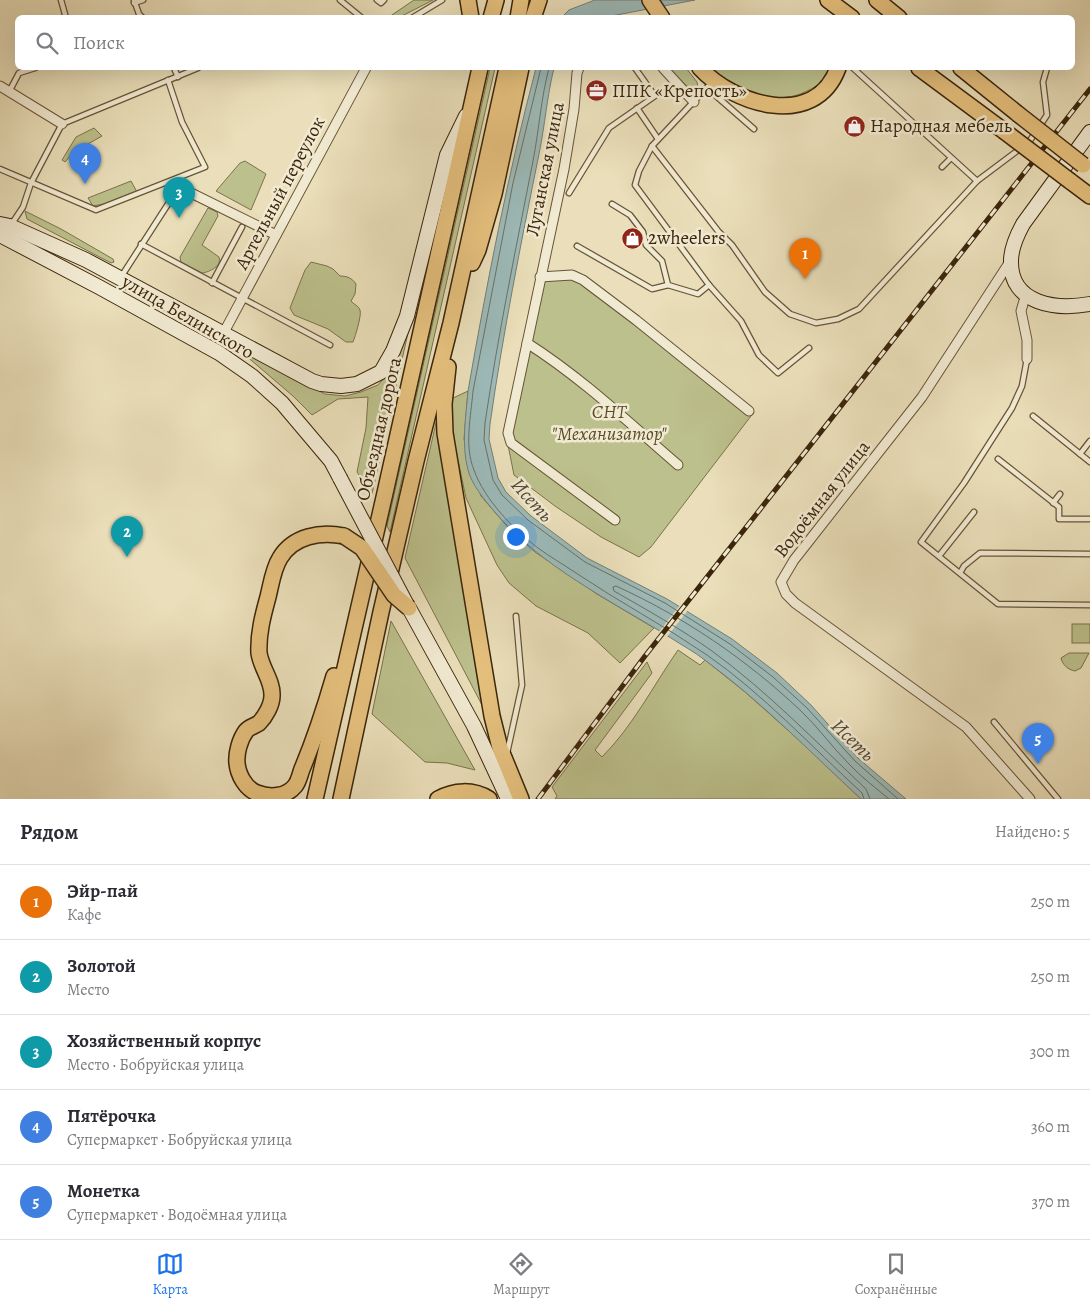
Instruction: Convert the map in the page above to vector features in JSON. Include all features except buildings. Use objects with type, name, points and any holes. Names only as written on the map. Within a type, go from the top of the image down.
[{"type":"main road","points":[[468,0],[470,15]]},
{"type":"main road","points":[[493,15],[496,0]]},
{"type":"main road","points":[[518,15],[521,0]]},
{"type":"main road","points":[[534,15],[539,0]]},
{"type":"main road","points":[[650,0],[660,15]]},
{"type":"main road","points":[[824,0],[833,15]]},
{"type":"main road","points":[[828,0],[848,15]]},
{"type":"main road","points":[[877,0],[895,15]]},
{"type":"main road","points":[[3,228],[86,260],[304,377],[321,384],[341,386],[357,384],[381,372],[393,351],[407,316],[447,155],[473,97],[474,70]]},
{"type":"main road","name":"Объездная дорога","points":[[315,799],[480,70]]},
{"type":"main road","points":[[342,799],[388,584],[416,461],[458,293],[507,70]]},
{"type":"main road","points":[[458,293],[478,250],[494,194],[521,70]]},
{"type":"main road","points":[[701,70],[710,84],[739,96],[764,102],[796,105],[806,103],[823,92],[837,70]]},
{"type":"main road","points":[[922,70],[1090,196]]},
{"type":"main road","points":[[963,70],[1086,168]]},
{"type":"main road","points":[[1090,132],[1023,224],[1015,240],[1010,260],[1012,275],[1019,287],[1034,300],[1055,307],[1090,304]]},
{"type":"main road","name":"улица Белинского","points":[[3,228],[99,287],[219,353],[252,376],[282,403],[331,461],[408,608],[515,797]]},
{"type":"main road","points":[[451,323],[444,404],[445,433],[492,716],[515,797]]},
{"type":"main road","points":[[360,606],[344,644],[314,740],[296,785],[288,793],[278,796],[256,793],[246,785],[241,777],[237,764],[238,750],[246,730],[258,723],[267,712],[272,696],[270,683],[262,666],[259,640],[264,612],[279,559],[284,552],[296,542],[309,536],[326,534],[344,536],[362,548],[394,595],[408,608]]},
{"type":"main road","points":[[438,799],[453,793],[463,792],[473,792],[489,799]]},
{"type":"street","name":"Артельный переулок","points":[[224,334],[365,70]]},
{"type":"street","name":"Луганская улица","points":[[578,70],[576,74],[572,124],[508,433],[511,443],[616,520]]},
{"type":"street","points":[[666,70],[694,102]]},
{"type":"street","points":[[0,86],[10,90],[62,124]]},
{"type":"street","points":[[179,186],[276,235]]},
{"type":"street","name":"Водоёмная улица","points":[[1010,260],[922,397],[794,560],[781,582],[786,594],[795,603],[966,727],[1030,799]]},
{"type":"street","points":[[540,277],[572,275],[583,280],[749,411]]},
{"type":"street","points":[[1026,294],[1021,311],[1028,340],[1027,359]]},
{"type":"street","points":[[527,344],[544,354],[604,401],[678,464]]},
{"type":"lane","points":[[61,0],[65,15]]},
{"type":"lane","points":[[140,15],[134,2],[143,0]]},
{"type":"lane","points":[[340,0],[358,15]]},
{"type":"lane","points":[[377,0],[381,3],[384,0]]},
{"type":"lane","points":[[417,15],[442,0]]},
{"type":"lane","points":[[10,90],[19,73],[29,70]]},
{"type":"lane","points":[[175,70],[178,77]]},
{"type":"lane","points":[[3,228],[23,206],[31,183],[62,124],[194,70]]},
{"type":"lane","points":[[569,193],[609,128],[655,96],[636,70]]},
{"type":"lane","points":[[855,70],[977,181]]},
{"type":"lane","points":[[652,146],[718,231],[732,245],[765,292],[790,314],[816,323],[838,319],[859,310],[977,181],[1029,142],[1047,115],[1043,82],[1046,70]]},
{"type":"lane","points":[[0,170],[96,210],[205,167],[182,122],[168,80]]},
{"type":"lane","points":[[754,130],[710,84],[652,146],[639,171],[635,185],[709,284],[740,321],[759,355],[778,373],[809,348]]},
{"type":"lane","points":[[637,108],[658,139]]},
{"type":"lane","points":[[942,167],[951,158]]},
{"type":"lane","points":[[120,278],[179,186]]},
{"type":"lane","points":[[612,204],[630,215],[643,232],[646,245],[662,261],[668,284]]},
{"type":"lane","points":[[212,282],[242,227]]},
{"type":"lane","points":[[141,244],[330,345]]},
{"type":"lane","points":[[577,246],[652,289],[668,284],[698,294],[709,284]]},
{"type":"lane","points":[[1027,359],[1022,386],[1012,408],[964,483],[921,542],[998,604],[1090,605]]},
{"type":"lane","points":[[1033,416],[1090,462]]},
{"type":"lane","points":[[1080,454],[1090,441]]},
{"type":"lane","points":[[998,459],[1060,507],[1059,519],[1090,519]]},
{"type":"lane","points":[[1053,503],[1060,494]]},
{"type":"lane","points":[[939,556],[974,512]]},
{"type":"lane","points":[[960,573],[964,566],[980,553],[1090,554]]},
{"type":"lane","points":[[505,762],[522,685],[516,616]]},
{"type":"lane","points":[[994,722],[1058,799]]},
{"type":"green space","points":[[414,0],[433,0],[404,15],[392,15]]},
{"type":"green space","points":[[490,70],[495,70],[390,532],[387,526]]},
{"type":"green space","points":[[671,70],[688,70],[697,82],[698,88],[694,91],[684,84]]},
{"type":"green space","points":[[712,70],[830,70],[825,79],[815,87],[794,96],[782,98],[756,94],[720,76]]},
{"type":"green space","points":[[94,128],[102,136],[74,152],[65,162],[62,160],[76,137]]},
{"type":"green space","points":[[245,161],[266,174],[251,210],[216,191],[240,163]]},
{"type":"green space","points":[[131,181],[137,192],[93,206],[88,198]]},
{"type":"green space","points":[[208,208],[217,212],[218,216],[202,245],[219,257],[219,263],[215,268],[202,273],[181,262],[180,257]]},
{"type":"green space","points":[[25,211],[61,229],[113,259],[114,262],[111,263],[27,219]]},
{"type":"green space","points":[[311,262],[327,266],[340,276],[351,279],[356,284],[355,294],[351,301],[358,307],[360,313],[353,342],[346,342],[328,329],[294,315],[290,308],[305,270]]},
{"type":"green space","name":"СНТ \"Механизатор\"","points":[[576,272],[754,412],[651,547],[639,557],[601,537],[514,475],[505,430],[522,357],[546,275]]},
{"type":"green space","points":[[412,315],[372,494],[357,472],[366,428],[368,397],[338,399],[312,415],[293,396],[238,349],[325,394],[345,396],[378,385],[391,370],[398,357]]},
{"type":"green space","points":[[468,391],[464,439],[481,496],[511,531],[535,552],[597,594],[654,628],[620,663],[588,633],[536,606],[509,583],[497,565],[466,498],[450,423],[451,399]]},
{"type":"green space","points":[[436,423],[482,705],[405,558]]},
{"type":"green space","points":[[391,621],[475,770],[447,763],[425,762],[372,714]]},
{"type":"green space","points":[[1072,624],[1090,624],[1090,643],[1072,643]]},
{"type":"green space","points":[[678,650],[700,665],[705,660],[745,692],[807,747],[861,799],[555,799],[557,796],[552,787],[647,662],[652,673],[595,750],[602,757],[633,719]]},
{"type":"green space","points":[[1069,653],[1089,653],[1081,668],[1075,671],[1068,668],[1061,658]]},
{"type":"water","points":[[595,0],[695,0],[616,15],[564,15],[569,10]]},
{"type":"water","points":[[536,70],[554,70],[506,322],[490,424],[489,439],[498,478],[506,492],[531,516],[587,558],[667,599],[732,639],[777,673],[811,705],[858,758],[906,799],[861,799],[766,710],[727,677],[671,638],[577,581],[533,549],[494,511],[472,481],[465,450],[468,391],[516,148]]},
{"type":"pier","points":[[681,604],[689,609],[666,638],[658,633]]},
{"type":"railway","points":[[538,799],[645,656],[1090,89]]},
{"type":"place","name":"ППК «Крепость»","points":[[596,91]]},
{"type":"place","name":"Народная мебель","points":[[854,126]]},
{"type":"place","name":"Пятёрочка","points":[[85,184]]},
{"type":"place","name":"Хозяйственный корпус","points":[[179,218]]},
{"type":"place","name":"2wheelers","points":[[632,238]]},
{"type":"place","name":"Эйр-пай","points":[[805,279]]},
{"type":"place","name":"Золотой","points":[[127,557]]},
{"type":"place","name":"Монетка","points":[[1038,764]]},
{"type":"water label","name":"Исеть","points":[[532,500]]},
{"type":"water label","name":"Исеть","points":[[853,740]]}]
